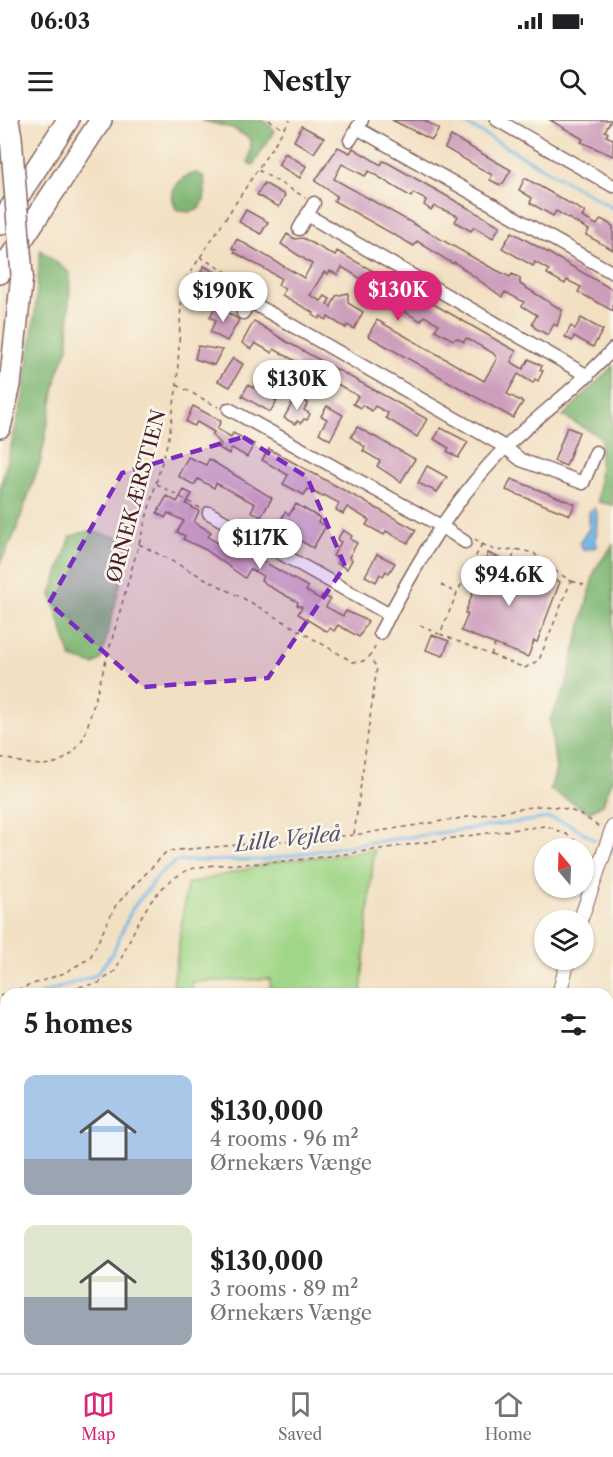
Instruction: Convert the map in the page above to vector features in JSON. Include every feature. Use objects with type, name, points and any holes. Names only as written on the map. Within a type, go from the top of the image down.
[{"type":"highway","points":[[0,224],[68,120]]},
{"type":"highway","points":[[0,273],[101,120]]},
{"type":"highway","points":[[0,427],[10,384],[22,274],[9,128]]},
{"type":"street","points":[[497,120],[613,186]]},
{"type":"street","points":[[350,140],[360,124],[613,273]]},
{"type":"street","points":[[300,229],[314,203]]},
{"type":"street","points":[[307,215],[588,376]]},
{"type":"street","points":[[243,313],[256,289]]},
{"type":"street","points":[[249,301],[505,447],[521,460],[583,483],[597,452]]},
{"type":"street","points":[[380,633],[441,526],[469,487],[505,447],[588,376],[613,349]]},
{"type":"street","points":[[229,409],[467,539]]},
{"type":"street","points":[[209,513],[390,615]]},
{"type":"street","points":[[584,910],[611,832]]},
{"type":"street","points":[[561,988],[565,970]]},
{"type":"path","points":[[270,120],[284,130]]},
{"type":"path","name":"ØRNEKÆRSTIEN","points":[[0,757],[44,765],[57,764],[77,750],[85,735],[169,437],[177,384],[182,285],[291,120]]},
{"type":"path","points":[[257,170],[314,203]]},
{"type":"path","points":[[200,257],[256,289]]},
{"type":"path","points":[[177,384],[221,409],[229,409]]},
{"type":"path","points":[[157,484],[209,513]]},
{"type":"path","points":[[467,539],[492,550],[515,549],[534,553],[544,564],[571,581],[584,585]]},
{"type":"path","points":[[138,543],[252,603],[353,662],[363,662],[369,658],[380,633]]},
{"type":"path","points":[[440,634],[456,594],[482,544]]},
{"type":"path","points":[[510,568],[515,549]]},
{"type":"path","points":[[420,625],[525,668],[539,660],[571,581]]},
{"type":"path","points":[[441,585],[456,594]]},
{"type":"path","points":[[491,655],[495,644]]},
{"type":"path","points":[[354,835],[377,667],[369,658]]},
{"type":"path","points":[[22,988],[64,973],[90,958],[116,905],[167,851],[354,835],[538,806],[562,806],[611,832]]},
{"type":"path","points":[[79,988],[109,977],[115,971],[139,918],[152,898],[185,871],[199,867],[274,862],[547,826],[566,834],[581,847],[601,858]]},
{"type":"highlighted area","points":[[243,437],[307,477],[345,566],[268,678],[143,687],[49,603],[122,473]]},
{"type":"green space","points":[[200,120],[261,120],[268,123],[274,131],[253,165],[248,163],[251,147],[249,138],[232,128]]},
{"type":"green space","points":[[197,173],[204,177],[205,193],[202,205],[192,211],[176,209],[173,202],[173,190],[179,181]]},
{"type":"green space","points":[[40,250],[70,273],[68,347],[57,376],[41,459],[14,536],[0,563],[0,490],[22,402],[35,314]]},
{"type":"green space","points":[[613,366],[613,505],[598,502],[601,437],[563,416]]},
{"type":"green space","points":[[89,531],[118,537],[129,550],[101,659],[94,665],[71,658],[51,594],[71,536]]},
{"type":"green space","points":[[613,545],[613,775],[603,804],[589,812],[550,790],[556,770],[550,720],[566,686],[595,569]]},
{"type":"green space","points":[[374,850],[362,988],[271,988],[270,979],[192,982],[192,988],[173,988],[187,884],[274,862]]},
{"type":"water","points":[[594,508],[597,513],[596,547],[583,550],[580,542],[589,529],[589,512]]},
{"type":"building","points":[[392,120],[424,120],[439,129],[432,140]]},
{"type":"building","points":[[550,120],[611,120],[605,131],[608,133],[606,136],[613,139],[613,156],[581,142],[583,139]]},
{"type":"building","points":[[302,126],[324,138],[314,153],[294,141]]},
{"type":"building","points":[[451,136],[511,170],[504,182],[500,185],[490,180],[492,175],[445,148]]},
{"type":"building","points":[[338,147],[350,153],[353,148],[381,165],[383,161],[388,163],[500,226],[493,238],[474,227],[471,231],[455,222],[458,216],[434,206],[431,210],[424,205],[426,200],[413,193],[411,197],[369,171],[365,176],[342,164],[334,179],[490,267],[510,277],[512,274],[520,278],[520,284],[562,310],[557,326],[554,324],[548,335],[535,328],[532,324],[537,315],[522,306],[524,302],[505,292],[502,297],[454,262],[453,264],[417,241],[414,246],[334,201],[337,196],[315,181]]},
{"type":"building","points":[[285,153],[306,166],[300,178],[278,165]]},
{"type":"building","points":[[525,178],[585,212],[582,217],[597,225],[601,219],[613,226],[613,250],[586,235],[589,230],[556,211],[553,216],[530,203],[532,198],[519,190]]},
{"type":"building","points":[[264,183],[285,195],[279,207],[257,195]]},
{"type":"building","points":[[246,210],[268,222],[261,234],[239,222]]},
{"type":"building","points":[[512,232],[613,290],[613,311],[578,292],[581,287],[567,280],[565,284],[547,274],[549,270],[535,262],[533,266],[502,248]]},
{"type":"building","points":[[287,234],[295,239],[303,238],[335,256],[337,251],[391,281],[388,285],[401,292],[404,287],[516,351],[511,362],[523,369],[529,359],[542,366],[540,370],[543,371],[538,381],[535,379],[533,383],[518,374],[507,394],[523,402],[513,418],[368,336],[377,320],[484,381],[497,358],[493,353],[466,338],[464,342],[457,338],[453,340],[435,330],[439,324],[424,316],[421,321],[403,311],[389,296],[342,267],[338,275],[330,271],[328,274],[324,272],[310,295],[321,301],[325,296],[330,299],[327,304],[331,307],[336,296],[348,293],[348,303],[363,312],[354,329],[347,325],[346,328],[328,317],[326,320],[321,316],[319,319],[313,315],[314,313],[282,295],[285,289],[278,285],[281,278],[234,252],[236,250],[232,248],[237,239],[304,278],[312,264],[281,244]]},
{"type":"building","points":[[204,266],[238,285],[231,296],[198,277]]},
{"type":"building","points":[[216,305],[239,320],[227,341],[210,332],[216,320],[210,317]]},
{"type":"building","points":[[581,318],[603,330],[593,347],[574,336],[572,341],[565,337],[571,326],[575,329]]},
{"type":"building","points":[[254,321],[287,342],[427,419],[417,437],[386,418],[388,413],[375,406],[372,411],[362,405],[361,408],[353,404],[358,396],[334,382],[331,387],[310,376],[297,368],[299,363],[274,349],[272,353],[255,343],[251,349],[242,343]]},
{"type":"building","points":[[198,346],[222,350],[214,365],[195,359]]},
{"type":"building","points":[[233,358],[243,364],[230,387],[218,381]]},
{"type":"building","points":[[257,381],[271,389],[267,396],[277,401],[270,412],[242,396],[248,385],[253,388]]},
{"type":"building","points":[[296,396],[308,403],[304,410],[310,414],[307,420],[304,419],[301,423],[297,421],[295,424],[284,418]]},
{"type":"building","points":[[193,406],[221,421],[217,429],[231,437],[233,433],[254,444],[247,457],[232,448],[229,454],[219,448],[221,444],[212,435],[214,432],[197,422],[194,426],[186,422]]},
{"type":"building","points":[[327,406],[343,415],[330,440],[319,433],[327,419],[321,416]]},
{"type":"building","points":[[357,427],[415,459],[401,482],[377,466],[380,461],[363,451],[365,447],[351,437]]},
{"type":"building","points":[[567,427],[579,432],[566,466],[554,461]]},
{"type":"building","points":[[441,428],[468,442],[458,458],[447,451],[449,448],[434,439]]},
{"type":"building","points":[[269,449],[416,530],[408,543],[386,531],[384,535],[366,525],[369,520],[347,507],[343,514],[336,510],[339,503],[324,495],[323,497],[308,489],[304,495],[283,484],[288,475],[262,460]]},
{"type":"building","points":[[188,457],[206,465],[209,459],[272,498],[261,517],[251,511],[255,504],[216,483],[214,488],[198,479],[194,485],[178,476]]},
{"type":"building","points":[[427,466],[447,477],[437,492],[418,483]]},
{"type":"building","points":[[511,479],[575,504],[570,515],[506,490]]},
{"type":"building","points":[[184,490],[192,494],[186,504],[199,511],[194,522],[211,532],[208,537],[223,546],[226,540],[308,587],[306,591],[320,599],[322,595],[330,599],[326,607],[343,616],[346,611],[368,621],[359,637],[338,625],[334,631],[330,628],[328,631],[324,630],[298,614],[302,607],[297,605],[298,602],[261,580],[263,576],[250,569],[245,578],[206,550],[183,539],[185,536],[177,532],[184,521],[168,513],[165,518],[157,513],[167,496],[177,502]]},
{"type":"building","points":[[296,504],[320,518],[318,522],[326,526],[313,548],[294,537],[291,541],[279,534],[286,523],[281,520],[285,512],[289,515]]},
{"type":"building","points":[[343,530],[352,536],[350,539],[357,543],[349,557],[352,560],[347,569],[336,563],[338,559],[333,556],[341,542],[337,540]]},
{"type":"building","points":[[488,553],[501,559],[500,564],[543,580],[544,576],[560,582],[537,642],[534,641],[528,657],[461,631],[468,614],[465,613]]},
{"type":"building","points":[[377,554],[395,563],[389,573],[386,571],[383,576],[380,574],[376,582],[365,576]]},
{"type":"building","points":[[432,635],[449,641],[443,656],[426,650]]},
{"type":"waterway","points":[[459,120],[613,208]]},
{"type":"waterway","name":"Lille Vejleå","points":[[58,988],[96,975],[112,954],[132,909],[159,875],[176,861],[262,860],[549,818],[569,824],[595,840]]}]
